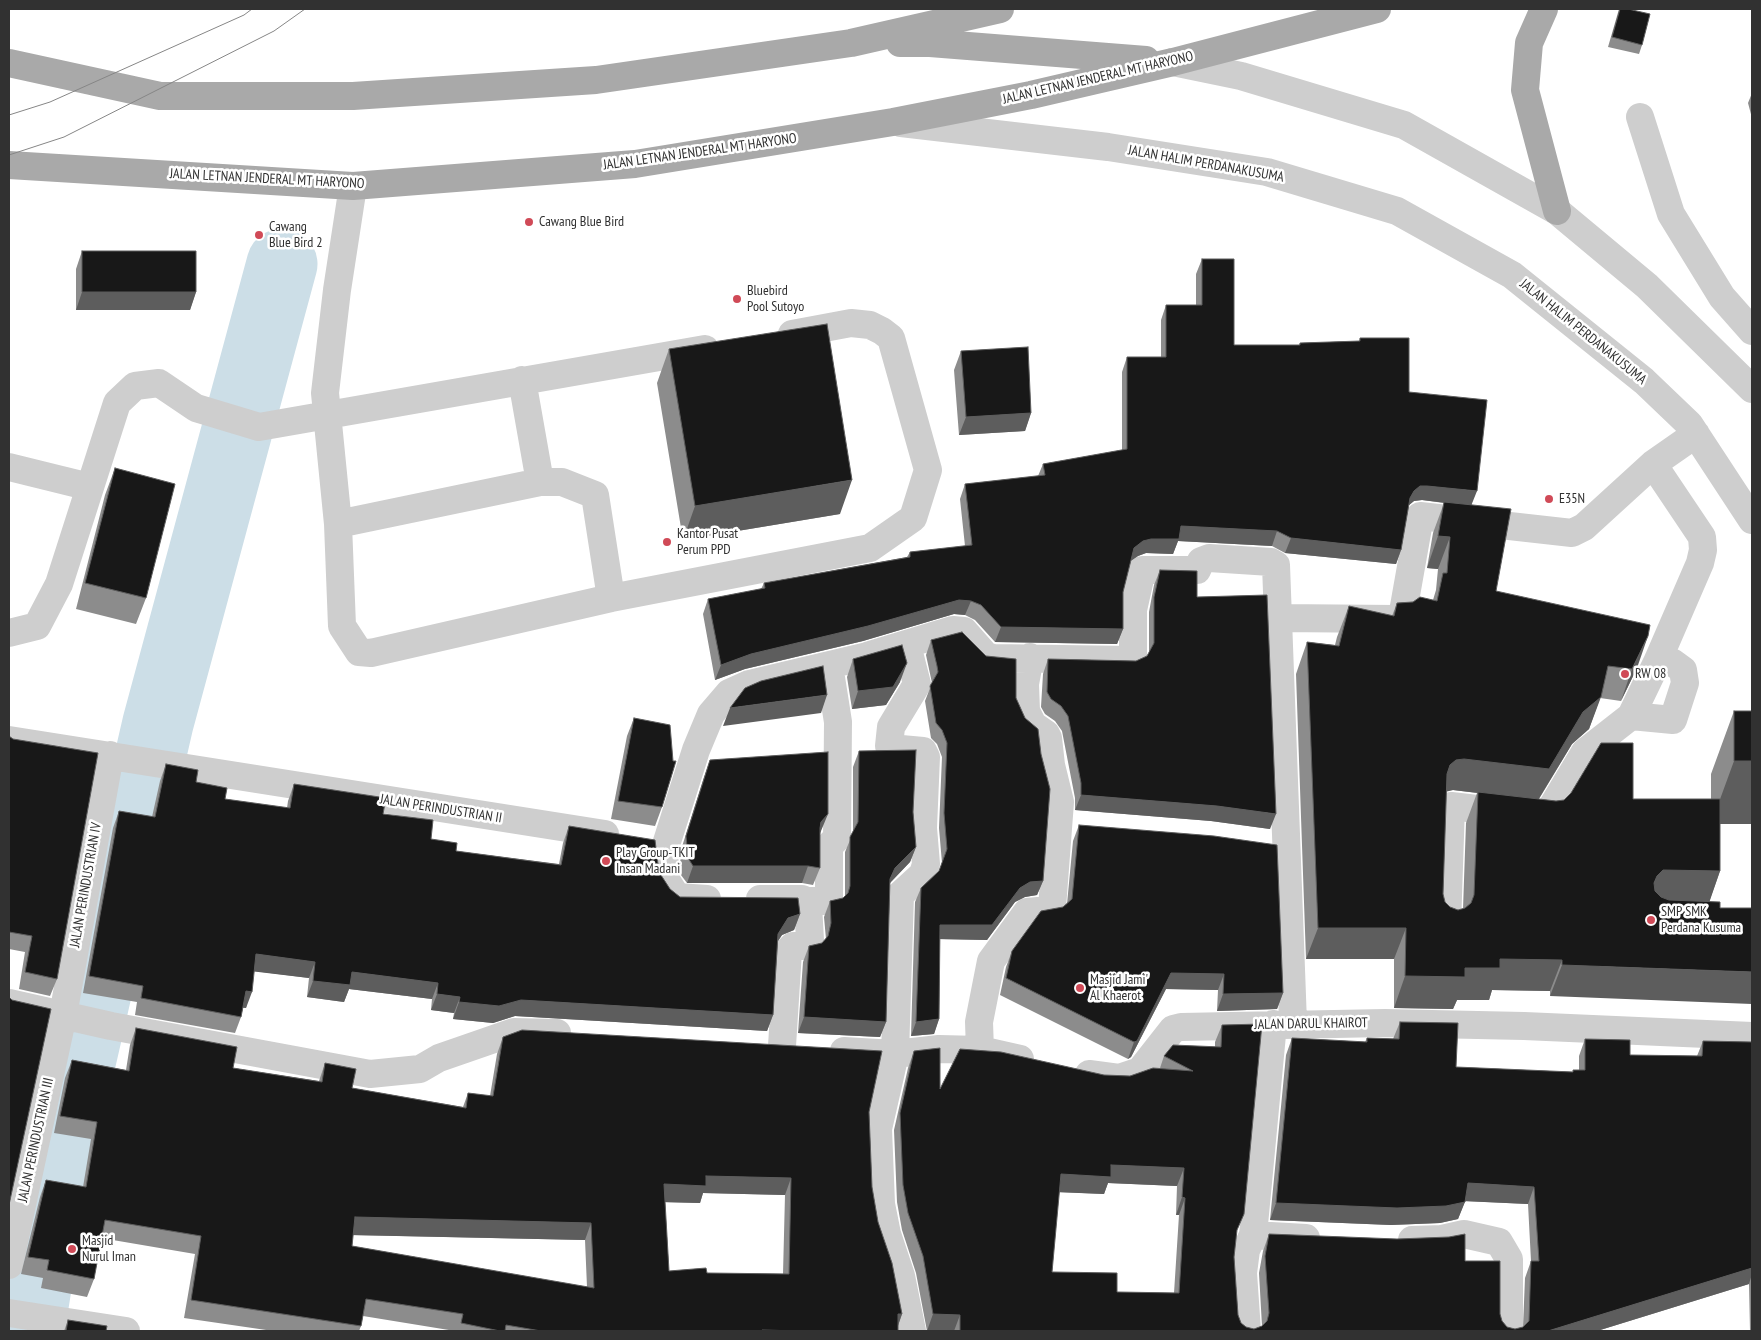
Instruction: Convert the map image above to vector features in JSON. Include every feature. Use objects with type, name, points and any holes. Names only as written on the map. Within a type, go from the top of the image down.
[{"type":"main road","points":[[9,64],[160,96],[353,96],[596,80],[851,43],[1000,9]]},
{"type":"main road","name":"JALAN LETNAN JENDERAL MT HARYONO","points":[[10,166],[353,186],[635,164],[893,122],[1031,95],[1173,62],[1377,9]]},
{"type":"main road","points":[[1544,9],[1529,43],[1526,90],[1557,211]]},
{"type":"main road","points":[[851,43],[930,43],[1173,62]]},
{"type":"street","points":[[1173,62],[1241,76],[1404,125],[1557,211],[1647,286],[1752,389]]},
{"type":"street","points":[[1640,117],[1671,214],[1722,297],[1752,331]]},
{"type":"street","name":"JALAN HALIM PERDANAKUSUMA","points":[[893,122],[1108,147],[1267,172],[1397,211],[1512,275],[1644,381],[1696,434],[1752,520]]},
{"type":"street","points":[[353,186],[337,290],[325,393],[338,524],[342,626],[351,643],[359,652],[371,653],[612,598],[870,548],[913,518],[928,470],[890,338],[882,331],[870,325],[851,324],[764,338]]},
{"type":"street","points":[[9,633],[37,626],[59,584],[117,403],[135,386],[159,383],[196,408],[259,427],[725,345]]},
{"type":"street","points":[[522,380],[540,482]]},
{"type":"street","points":[[1278,618],[1396,619],[1403,612],[1420,516],[1572,533],[1584,527],[1653,464],[1696,434]]},
{"type":"street","points":[[1447,926],[1451,806],[1546,817],[1586,752],[1631,716],[1658,660],[1704,550],[1702,536],[1653,464]]},
{"type":"street","points":[[9,467],[90,487]]},
{"type":"street","points":[[338,524],[540,482],[562,482],[595,495],[612,598]]},
{"type":"street","points":[[829,665],[838,722],[837,838],[829,846],[829,901],[677,897],[666,880],[664,850],[684,785],[711,714],[730,693],[749,684],[908,645],[953,630],[964,631],[986,656],[1131,660],[1133,658],[1133,610],[1141,572],[1146,569],[1197,570],[1204,559],[1271,562],[1276,564],[1278,618],[1274,846],[1283,1024],[1253,1235],[1246,1250],[1243,1273],[1247,1331]]},
{"type":"street","points":[[908,645],[917,684],[891,727],[889,746],[890,748],[923,751],[925,755],[923,828],[926,864],[923,874],[900,896],[895,1054],[878,1129],[881,1204],[887,1234],[901,1276],[912,1331]]},
{"type":"street","points":[[980,1050],[979,1022],[991,961],[1027,912],[1049,910],[1052,908],[1069,825],[1060,802],[1051,765],[1048,738],[1046,734],[1033,725],[1026,711],[1025,684],[1030,657]]},
{"type":"street","points":[[1631,716],[1673,720],[1685,683],[1683,670],[1672,662],[1658,660]]},
{"type":"street","name":"JALAN PERINDUSTRIAN II","points":[[9,740],[666,843]]},
{"type":"street","name":"JALAN PERINDUSTRIAN IV","points":[[69,1017],[121,758]]},
{"type":"street","points":[[782,1046],[788,952],[793,946],[808,946],[810,940],[807,901]]},
{"type":"street","points":[[9,1003],[112,1026],[370,1074],[420,1069],[439,1058],[514,1032],[580,1034]]},
{"type":"street","name":"JALAN PERINDUSTRIAN III","points":[[9,1265],[69,1017]]},
{"type":"street","name":"JALAN DARUL KHAIROT","points":[[754,1047],[782,1046],[895,1054],[939,1048],[980,1050],[1098,1077],[1119,1078],[1140,1071],[1174,1029],[1283,1024],[1524,1026],[1752,1036]]},
{"type":"street","points":[[1390,1241],[1442,1239],[1464,1234],[1499,1242],[1508,1259],[1508,1331]]},
{"type":"street","points":[[1253,1235],[1331,1239]]},
{"type":"street","points":[[9,1313],[49,1323],[126,1331]]},
{"type":"building","points":[[1620,9],[1650,14],[1642,45],[1612,37]]},
{"type":"building","points":[[82,251],[196,251],[196,292],[82,292]]},
{"type":"building","points":[[1202,259],[1234,259],[1234,345],[1300,345],[1300,343],[1360,341],[1360,338],[1409,338],[1409,392],[1487,400],[1477,491],[1420,486],[1410,498],[1401,550],[1291,538],[1277,531],[1181,526],[1179,539],[1151,539],[1143,541],[1134,548],[1123,592],[1123,629],[1001,627],[981,605],[971,601],[959,600],[868,626],[751,654],[721,665],[708,599],[765,588],[764,583],[910,557],[910,552],[972,545],[965,484],[1045,475],[1043,464],[1127,449],[1127,357],[1166,357],[1166,305],[1202,305]]},
{"type":"building","points":[[827,324],[852,480],[695,506],[669,349]]},
{"type":"building","points":[[1028,347],[1031,413],[966,417],[961,351]]},
{"type":"building","points":[[115,468],[175,484],[146,598],[85,583]]},
{"type":"building","points":[[1444,502],[1511,509],[1496,591],[1650,625],[1648,636],[1632,669],[1608,666],[1601,697],[1583,712],[1549,769],[1464,759],[1456,760],[1450,765],[1447,774],[1443,894],[1445,902],[1450,907],[1458,910],[1465,908],[1471,903],[1474,895],[1478,792],[1556,801],[1564,800],[1571,793],[1601,743],[1633,743],[1633,799],[1720,799],[1720,871],[1663,870],[1657,876],[1654,883],[1655,891],[1661,897],[1669,900],[1720,902],[1720,908],[1752,908],[1752,972],[1562,965],[1562,960],[1500,959],[1500,968],[1465,968],[1465,977],[1405,976],[1406,928],[1318,928],[1307,642],[1339,646],[1349,606],[1394,616],[1397,603],[1413,602],[1420,597],[1437,601],[1443,573],[1447,573],[1450,537],[1438,536]]},
{"type":"building","points":[[1160,570],[1197,571],[1197,597],[1267,595],[1276,814],[1217,806],[1081,795],[1081,783],[1068,716],[1061,706],[1051,699],[1047,692],[1048,659],[1136,661],[1147,656],[1154,643],[1154,597]]},
{"type":"building","points":[[962,632],[986,656],[1016,659],[1016,698],[1025,718],[1038,729],[1041,754],[1050,789],[1043,881],[1030,882],[1020,888],[992,925],[940,925],[939,1019],[916,1022],[921,888],[939,871],[947,849],[944,813],[947,743],[942,730],[936,723],[930,686],[938,672],[931,640]]},
{"type":"building","points":[[902,645],[907,663],[893,687],[858,691],[853,659]]},
{"type":"building","points":[[823,666],[827,695],[730,708],[745,688],[761,681]]},
{"type":"building","points":[[1734,711],[1752,711],[1752,761],[1734,761]]},
{"type":"building","points":[[634,718],[670,725],[673,761],[676,761],[662,807],[618,801]]},
{"type":"building","points":[[9,736],[13,739],[98,753],[57,979],[25,972],[32,936],[9,932]]},
{"type":"building","points":[[916,750],[913,812],[916,847],[895,868],[890,879],[886,1022],[804,1017],[809,946],[822,943],[828,936],[831,923],[830,901],[843,898],[848,893],[850,886],[850,837],[858,822],[859,751]]},
{"type":"building","points":[[828,752],[828,814],[821,822],[820,828],[820,868],[808,866],[693,866],[688,858],[686,836],[710,760]]},
{"type":"building","points":[[166,764],[198,770],[196,782],[227,788],[225,799],[290,808],[294,784],[386,798],[383,814],[433,820],[431,839],[457,843],[456,851],[561,865],[569,826],[655,840],[659,872],[670,889],[680,897],[798,898],[800,914],[788,918],[778,934],[773,1015],[521,1000],[499,1006],[459,1002],[460,997],[437,994],[438,983],[352,972],[350,985],[313,981],[315,962],[256,954],[252,992],[246,991],[241,1017],[141,998],[143,986],[89,976],[119,811],[155,817]]},
{"type":"building","points":[[1079,825],[1214,836],[1277,845],[1283,993],[1223,994],[1224,974],[1171,973],[1137,1041],[1134,1042],[1006,978],[1012,951],[1041,911],[1063,907],[1072,899]]},
{"type":"building","points":[[9,997],[12,1000],[51,1009],[9,1205]]},
{"type":"building","points":[[1400,1022],[1458,1023],[1456,1067],[1573,1072],[1573,1070],[1585,1070],[1585,1039],[1630,1040],[1630,1055],[1702,1056],[1703,1041],[1752,1042],[1752,1268],[1548,1331],[960,1331],[960,1315],[933,1314],[923,1256],[908,1213],[903,1185],[900,1113],[914,1051],[940,1048],[940,1089],[960,1049],[1001,1052],[1104,1075],[1130,1076],[1153,1068],[1193,1071],[1164,1056],[1173,1045],[1221,1047],[1222,1025],[1262,1024],[1244,1214],[1237,1230],[1234,1257],[1238,1315],[1241,1323],[1246,1327],[1254,1329],[1262,1326],[1267,1321],[1269,1313],[1265,1256],[1269,1234],[1397,1239],[1449,1237],[1465,1234],[1465,1261],[1500,1261],[1500,1314],[1502,1321],[1507,1327],[1515,1329],[1523,1327],[1529,1321],[1531,1261],[1539,1261],[1534,1187],[1468,1183],[1465,1202],[1446,1206],[1397,1208],[1276,1203],[1292,1038],[1367,1042],[1367,1038],[1399,1039]],"holes":[[[1111,1165],[1184,1168],[1182,1197],[1185,1198],[1179,1293],[1117,1292],[1117,1273],[1052,1272],[1061,1174],[1111,1177]]]},
{"type":"building","points":[[136,1028],[237,1047],[233,1068],[322,1082],[325,1063],[356,1069],[352,1088],[466,1108],[468,1093],[493,1096],[503,1037],[522,1030],[882,1051],[869,1112],[872,1187],[878,1222],[892,1263],[902,1314],[898,1314],[898,1331],[541,1331],[506,1325],[505,1331],[500,1331],[461,1323],[463,1314],[366,1299],[361,1326],[191,1300],[201,1236],[105,1220],[94,1279],[47,1270],[49,1260],[28,1257],[46,1180],[86,1187],[97,1122],[60,1116],[72,1060],[129,1071]],"holes":[[[706,1176],[791,1178],[789,1274],[707,1273],[706,1268],[669,1271],[664,1184],[706,1186]],[[355,1217],[591,1223],[594,1288],[352,1246]]]},
{"type":"building","points":[[68,1320],[107,1326],[106,1331],[66,1331]]},
{"type":"waterway","points":[[29,1331],[53,1180],[158,723],[282,264]]},
{"type":"tram line","points":[[9,115],[50,102],[244,15],[252,9]]},
{"type":"tram line","points":[[9,155],[64,137],[274,31],[305,9]]},
{"type":"place","name":"Cawang Blue Bird","points":[[529,222]]},
{"type":"place","name":"Cawang Blue Bird 2","points":[[259,235]]},
{"type":"place","name":"Bluebird Pool Sutoyo","points":[[737,299]]},
{"type":"place","name":"E35N","points":[[1549,499]]},
{"type":"place","name":"Kantor Pusat Perum PPD","points":[[667,542]]},
{"type":"place","name":"RW 08","points":[[1625,674]]},
{"type":"place","name":"Play Group-TKIT Insan Madani","points":[[606,861]]},
{"type":"place","name":"SMP SMK Perdana Kusuma","points":[[1651,920]]},
{"type":"place","name":"Masjid Jami' Al Khaerot","points":[[1080,988]]},
{"type":"place","name":"Masjid Nurul Iman","points":[[72,1249]]}]
